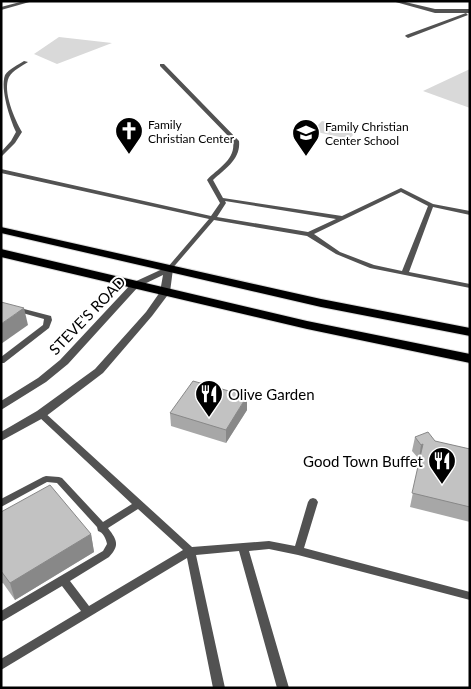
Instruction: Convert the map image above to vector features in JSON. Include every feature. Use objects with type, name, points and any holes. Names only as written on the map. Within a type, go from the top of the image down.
[{"type":"highway","points":[[1,230],[321,303],[470,332]]},
{"type":"highway","points":[[1,253],[315,327],[470,359]]},
{"type":"street","points":[[1,9],[31,1]]},
{"type":"street","points":[[394,1],[435,11],[470,12]]},
{"type":"street","points":[[408,36],[470,12]]},
{"type":"street","points":[[457,17],[470,21]]},
{"type":"street","points":[[1,437],[41,414],[99,372],[149,314],[165,292],[169,269]]},
{"type":"street","name":"STEVE'S ROAD","points":[[1,406],[42,380],[64,362],[135,285],[169,269]]},
{"type":"lane","points":[[1,155],[19,132],[9,114],[5,89],[6,78],[26,62]]},
{"type":"lane","points":[[162,65],[236,141],[238,148],[236,155],[210,180],[223,203],[213,218],[169,269]]},
{"type":"lane","points":[[1,171],[213,218],[309,234],[338,253],[372,268],[470,286]]},
{"type":"lane","points":[[309,234],[401,190],[431,205],[470,213]]},
{"type":"lane","points":[[221,199],[342,218]]},
{"type":"lane","points":[[405,273],[431,205]]},
{"type":"lane","points":[[1,306],[48,318],[46,326],[1,361]]},
{"type":"lane","points":[[41,414],[190,552],[219,688]]},
{"type":"lane","points":[[1,503],[46,480],[59,480],[101,528],[111,541],[112,547],[106,554],[1,618]]},
{"type":"lane","points":[[298,551],[313,502]]},
{"type":"lane","points":[[101,528],[139,504]]},
{"type":"lane","points":[[1,665],[190,552],[269,545],[470,596]]},
{"type":"lane","points":[[243,547],[283,688]]},
{"type":"lane","points":[[64,580],[88,613]]},
{"type":"shaded area","points":[[59,37],[112,43],[57,64],[34,54]]},
{"type":"shaded area","points":[[470,69],[470,108],[423,91]]},
{"type":"shaded area","points":[[322,121],[359,129],[349,139],[312,131]]},
{"type":"building","points":[[1,302],[24,308],[1,324]]},
{"type":"building","points":[[193,381],[247,396],[226,430],[170,413]]},
{"type":"building","name":"Good Town Buffet","points":[[428,432],[435,441],[470,449],[470,507],[412,493],[423,444],[421,445],[415,437]]},
{"type":"building","points":[[50,485],[91,534],[10,583],[1,571],[1,512]]},
{"type":"place","name":"Family Christian Center","points":[[129,155]]},
{"type":"place","name":"Family Christian Center School","points":[[306,157]]},
{"type":"place","name":"Olive Garden","points":[[209,418]]},
{"type":"place","name":"Good Town Buffet","points":[[442,485]]}]
